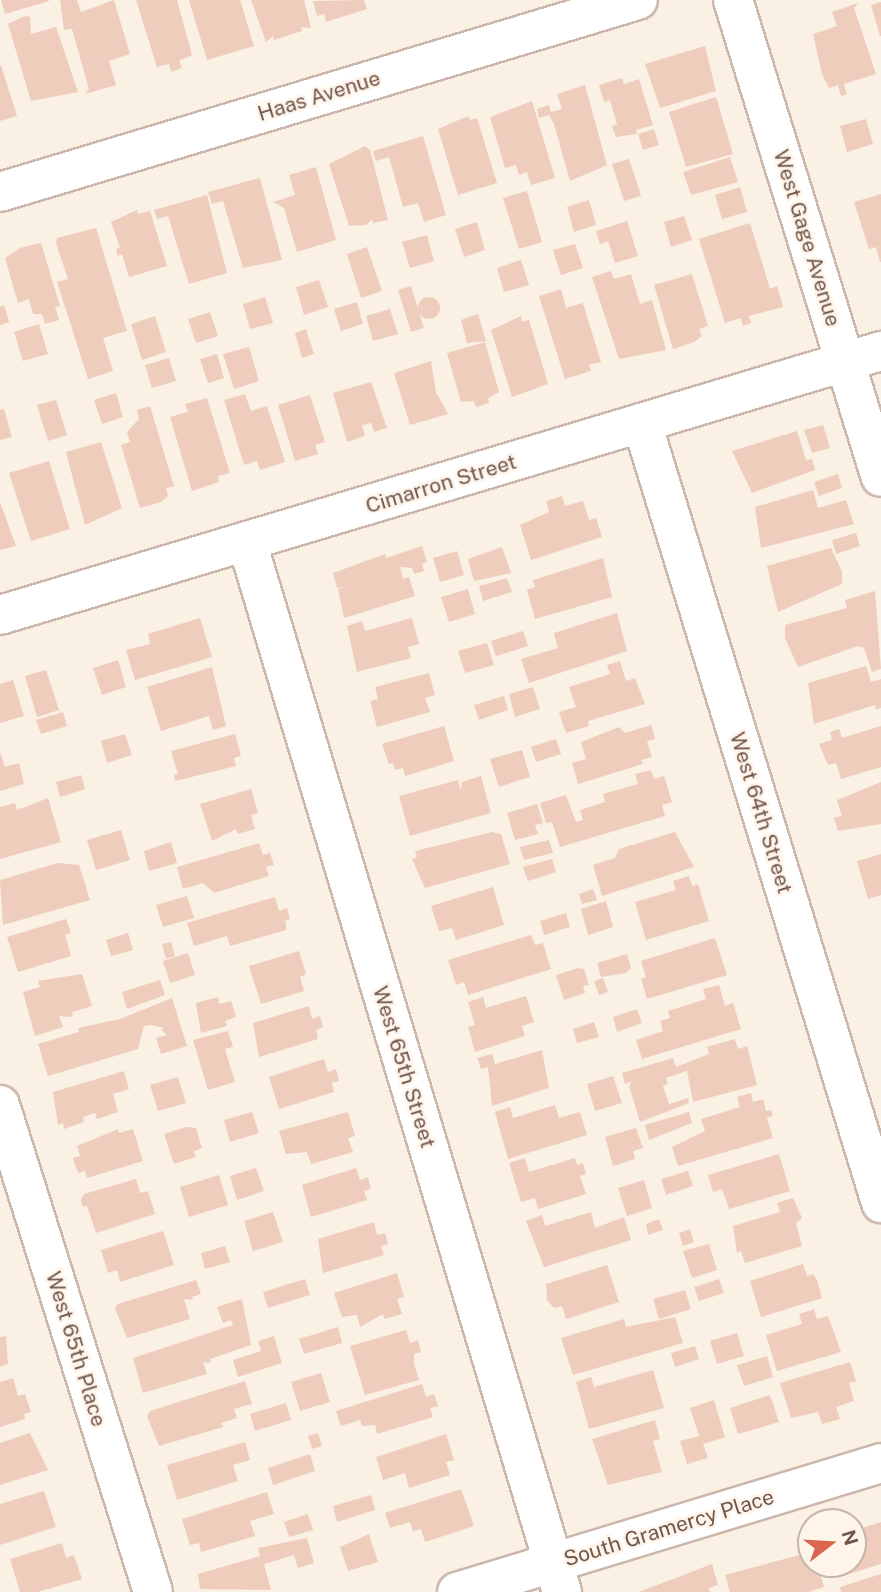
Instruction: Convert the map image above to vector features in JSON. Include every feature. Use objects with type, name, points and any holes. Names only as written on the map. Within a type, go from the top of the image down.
[{"type":"street","name":"Haas Avenue","points":[[0,192],[638,0]]},
{"type":"street","name":"West Gage Avenue","points":[[733,0],[863,357],[881,477]]},
{"type":"street","name":"Cimarron Street","points":[[0,615],[863,357]]},
{"type":"street","name":"West 64th Street","points":[[642,424],[881,1203]]},
{"type":"street","name":"West 65th Street","points":[[247,542],[558,1577]]},
{"type":"street","name":"West 65th Place","points":[[0,1105],[153,1592]]},
{"type":"street","name":"South Gramercy Place","points":[[457,1592],[558,1577],[881,1463]]},
{"type":"building","points":[[1,0],[49,0],[49,1],[5,14]]},
{"type":"building","points":[[60,0],[77,0],[81,12],[114,0],[130,54],[109,61],[116,85],[85,94],[89,89],[72,29],[64,30]]},
{"type":"building","points":[[136,0],[177,0],[192,55],[179,61],[182,68],[171,72],[169,64],[157,67]]},
{"type":"building","points":[[189,0],[240,0],[254,46],[207,60]]},
{"type":"building","points":[[251,0],[304,0],[311,28],[301,27],[302,31],[274,40],[273,36],[266,42]]},
{"type":"building","points":[[364,0],[367,9],[326,22],[324,14],[317,16],[313,1]]},
{"type":"building","points":[[881,2],[881,36],[880,36],[871,5]]},
{"type":"building","points":[[858,3],[854,8],[876,74],[844,84],[847,94],[841,96],[838,85],[829,88],[822,74],[813,34],[837,26],[832,12]]},
{"type":"building","points":[[25,16],[30,17],[31,34],[56,27],[78,92],[31,101],[8,24]]},
{"type":"building","points":[[705,46],[716,91],[660,108],[645,64]]},
{"type":"building","points":[[0,66],[17,116],[0,121]]},
{"type":"building","points":[[622,78],[624,84],[639,79],[653,125],[636,130],[637,134],[616,137],[612,126],[617,125],[610,100],[604,102],[599,85]]},
{"type":"building","points":[[585,85],[607,165],[570,181],[554,124],[549,115],[539,118],[537,109],[549,105],[551,112],[562,109],[557,94]]},
{"type":"building","points":[[716,97],[733,154],[686,167],[669,112]]},
{"type":"building","points":[[532,101],[555,178],[531,185],[527,172],[519,175],[516,165],[505,168],[490,117]]},
{"type":"building","points":[[468,116],[470,120],[477,118],[497,183],[458,195],[438,129]]},
{"type":"building","points":[[866,119],[873,144],[847,152],[840,126]]},
{"type":"building","points":[[654,129],[659,145],[643,150],[638,134]]},
{"type":"building","points":[[423,136],[446,215],[424,222],[418,203],[403,207],[389,157],[376,161],[373,151]]},
{"type":"building","points":[[365,146],[370,150],[388,220],[373,223],[372,219],[366,225],[349,226],[329,164]]},
{"type":"building","points":[[730,157],[738,182],[691,195],[683,172]]},
{"type":"building","points":[[629,159],[641,196],[624,201],[612,164]]},
{"type":"building","points":[[316,167],[336,240],[297,252],[284,208],[273,202],[295,195],[289,175]]},
{"type":"building","points":[[260,178],[282,260],[243,268],[223,201],[212,204],[208,192]]},
{"type":"building","points":[[740,187],[747,212],[722,219],[715,195]]},
{"type":"building","points":[[527,191],[542,242],[519,249],[503,198]]},
{"type":"building","points":[[881,194],[880,262],[876,247],[869,249],[854,202]]},
{"type":"building","points":[[207,195],[227,273],[189,284],[168,216],[157,219],[154,210]]},
{"type":"building","points":[[589,200],[596,225],[574,232],[567,207]]},
{"type":"building","points":[[137,210],[138,214],[150,211],[167,266],[129,277],[122,254],[118,256],[116,249],[120,247],[111,222]]},
{"type":"building","points":[[684,216],[692,240],[671,247],[664,222]]},
{"type":"building","points":[[627,221],[638,256],[615,263],[608,241],[600,244],[596,231]]},
{"type":"building","points":[[477,222],[485,250],[464,257],[455,229]]},
{"type":"building","points":[[750,223],[770,289],[777,286],[783,307],[749,316],[751,323],[743,326],[741,318],[725,323],[699,239]]},
{"type":"building","points":[[96,228],[127,331],[103,338],[113,371],[88,379],[57,282],[68,279],[56,243],[57,238]]},
{"type":"building","points":[[427,235],[434,261],[410,268],[402,242]]},
{"type":"building","points":[[41,243],[60,306],[55,307],[59,320],[45,324],[42,314],[33,314],[29,299],[18,303],[5,258],[20,248]]},
{"type":"building","points":[[575,244],[583,268],[561,275],[553,250]]},
{"type":"building","points":[[367,247],[382,291],[361,298],[347,254]]},
{"type":"building","points":[[521,260],[529,285],[504,292],[497,268]]},
{"type":"building","points":[[611,271],[614,279],[631,274],[640,304],[652,300],[666,350],[619,359],[592,277]]},
{"type":"building","points":[[692,274],[708,326],[699,329],[702,336],[694,342],[673,349],[654,285]]},
{"type":"building","points":[[319,280],[328,307],[304,315],[296,287]]},
{"type":"building","points":[[411,286],[424,328],[411,332],[398,290]]},
{"type":"building","points":[[561,289],[566,308],[583,303],[601,362],[589,365],[591,371],[565,379],[539,296]]},
{"type":"building","points":[[265,297],[273,323],[250,329],[243,304]]},
{"type":"building","points":[[429,297],[437,300],[440,308],[437,316],[429,319],[421,316],[418,308],[421,300]]},
{"type":"building","points":[[357,302],[363,324],[341,331],[334,309]]},
{"type":"building","points":[[4,305],[9,322],[0,325],[0,307]]},
{"type":"building","points":[[390,309],[398,334],[373,341],[366,316]]},
{"type":"building","points":[[210,312],[218,336],[196,343],[188,319]]},
{"type":"building","points":[[478,314],[486,341],[467,343],[461,320]]},
{"type":"building","points":[[155,316],[166,352],[142,360],[131,324]]},
{"type":"building","points":[[521,316],[522,322],[529,320],[548,384],[512,397],[491,330]]},
{"type":"building","points":[[39,324],[48,354],[23,361],[14,332]]},
{"type":"building","points":[[306,329],[314,354],[302,358],[295,333]]},
{"type":"building","points":[[485,342],[499,392],[488,398],[489,403],[476,407],[474,401],[461,402],[447,353]]},
{"type":"building","points":[[249,347],[259,381],[234,389],[223,354]]},
{"type":"building","points":[[217,354],[224,378],[208,383],[200,359]]},
{"type":"building","points":[[169,358],[176,381],[152,388],[145,365]]},
{"type":"building","points":[[431,361],[436,392],[448,414],[410,425],[394,373]]},
{"type":"building","points":[[371,382],[387,428],[374,432],[371,423],[362,425],[365,436],[347,442],[333,393]]},
{"type":"building","points":[[116,393],[123,417],[102,424],[94,400]]},
{"type":"building","points":[[245,394],[251,411],[267,406],[285,462],[260,470],[257,461],[244,465],[224,400]]},
{"type":"building","points":[[310,395],[325,442],[315,445],[318,454],[295,461],[278,405]]},
{"type":"building","points":[[207,398],[230,473],[218,476],[219,482],[192,491],[170,417],[188,412],[185,404]]},
{"type":"building","points":[[56,400],[67,435],[48,441],[37,405]]},
{"type":"building","points":[[150,406],[174,486],[166,488],[168,496],[161,502],[140,508],[121,445],[130,442],[127,432],[139,419],[137,410]]},
{"type":"building","points":[[4,409],[12,437],[0,440],[0,410]]},
{"type":"building","points":[[823,425],[830,448],[812,453],[804,430]]},
{"type":"building","points":[[797,431],[806,460],[812,459],[815,470],[752,493],[732,451]]},
{"type":"building","points":[[101,442],[122,508],[85,525],[66,452]]},
{"type":"building","points":[[49,461],[70,529],[31,541],[9,473]]},
{"type":"building","points":[[838,474],[842,488],[819,496],[814,482]]},
{"type":"building","points":[[813,490],[818,508],[846,500],[854,524],[761,548],[755,507]]},
{"type":"building","points":[[562,496],[565,506],[583,501],[589,520],[596,518],[602,537],[531,560],[520,525],[549,512],[546,501]]},
{"type":"building","points":[[0,502],[16,546],[0,550]]},
{"type":"building","points":[[856,533],[860,546],[836,554],[832,540]]},
{"type":"building","points":[[422,546],[427,562],[422,564],[424,571],[414,574],[412,568],[400,567],[403,579],[409,577],[415,596],[344,618],[338,589],[346,586],[337,588],[333,573],[385,554],[386,558]]},
{"type":"building","points":[[502,547],[511,573],[474,581],[468,559]]},
{"type":"building","points":[[831,548],[842,572],[842,584],[778,612],[767,566]]},
{"type":"building","points":[[457,551],[464,575],[440,582],[433,558]]},
{"type":"building","points":[[603,558],[612,597],[535,619],[527,590],[535,587],[533,580]]},
{"type":"building","points":[[507,578],[512,592],[483,601],[479,586]]},
{"type":"building","points":[[468,589],[475,614],[449,622],[441,597]]},
{"type":"building","points":[[875,591],[881,669],[872,672],[864,648],[858,646],[798,667],[785,638],[785,625],[847,608],[845,600]]},
{"type":"building","points":[[617,613],[627,651],[529,683],[521,659],[558,648],[554,633]]},
{"type":"building","points":[[200,618],[212,657],[135,680],[126,650],[150,644],[148,634]]},
{"type":"building","points":[[412,618],[419,644],[408,647],[411,658],[357,672],[347,626],[362,621],[365,631]]},
{"type":"building","points":[[523,631],[528,646],[496,656],[491,641]]},
{"type":"building","points":[[487,643],[494,665],[465,673],[458,651]]},
{"type":"building","points":[[118,660],[126,687],[102,695],[93,668]]},
{"type":"building","points":[[620,661],[626,681],[635,678],[645,704],[588,721],[589,726],[566,733],[559,712],[576,707],[569,687],[610,674],[607,665]]},
{"type":"building","points":[[866,666],[871,682],[881,679],[881,708],[876,710],[875,705],[814,724],[808,683]]},
{"type":"building","points":[[212,667],[226,726],[213,730],[209,716],[161,731],[147,687]]},
{"type":"building","points":[[46,670],[59,710],[37,717],[25,676]]},
{"type":"building","points":[[429,673],[435,695],[425,698],[430,712],[377,727],[370,701],[378,699],[375,687]]},
{"type":"building","points":[[13,680],[24,716],[0,723],[0,684]]},
{"type":"building","points":[[533,687],[540,709],[515,717],[509,694]]},
{"type":"building","points":[[504,696],[508,710],[479,720],[474,705]]},
{"type":"building","points":[[63,712],[67,726],[41,734],[36,720]]},
{"type":"building","points":[[651,725],[655,739],[647,741],[652,757],[641,760],[643,764],[578,784],[572,763],[586,759],[581,742],[619,727],[625,733]]},
{"type":"building","points":[[444,726],[454,761],[405,776],[403,768],[395,770],[393,763],[389,764],[382,744]]},
{"type":"building","points":[[881,726],[881,767],[841,779],[836,763],[828,765],[819,744],[832,740],[830,732],[839,729],[842,738]]},
{"type":"building","points":[[125,734],[132,755],[107,763],[101,741]]},
{"type":"building","points":[[235,734],[241,756],[234,758],[236,766],[175,781],[174,775],[178,774],[171,751]]},
{"type":"building","points":[[556,739],[561,754],[536,762],[531,747]]},
{"type":"building","points":[[522,750],[530,777],[499,787],[490,759]]},
{"type":"building","points":[[0,752],[5,767],[19,763],[24,784],[0,791]]},
{"type":"building","points":[[651,770],[654,779],[664,776],[672,802],[662,805],[665,816],[560,847],[552,822],[546,823],[540,803],[566,795],[576,822],[583,820],[580,810],[605,802],[603,794],[638,784],[635,774]]},
{"type":"building","points":[[81,775],[85,789],[60,797],[56,782]]},
{"type":"building","points":[[481,776],[491,813],[410,836],[399,796],[458,780],[461,791],[462,782]]},
{"type":"building","points":[[881,782],[881,824],[838,831],[834,818],[842,816],[837,800]]},
{"type":"building","points":[[251,789],[258,813],[251,815],[255,829],[238,834],[236,829],[212,841],[200,804]]},
{"type":"building","points":[[48,798],[61,842],[0,859],[0,807],[15,803],[17,810]]},
{"type":"building","points":[[537,804],[543,823],[535,825],[538,834],[515,840],[507,813]]},
{"type":"building","points":[[121,830],[130,860],[96,870],[87,840]]},
{"type":"building","points":[[492,832],[501,834],[510,864],[425,888],[412,859],[417,857],[415,851]]},
{"type":"building","points":[[675,832],[694,867],[602,896],[593,865],[615,858],[619,849]]},
{"type":"building","points":[[549,840],[553,853],[524,860],[520,847]]},
{"type":"building","points":[[171,842],[177,863],[149,871],[144,851]]},
{"type":"building","points":[[259,843],[263,855],[270,853],[274,865],[266,867],[269,876],[214,893],[203,883],[183,889],[177,867]]},
{"type":"building","points":[[881,854],[881,895],[868,899],[857,861]]},
{"type":"building","points":[[552,859],[556,872],[528,881],[523,867]]},
{"type":"building","points":[[58,863],[79,865],[90,900],[3,925],[0,880]]},
{"type":"building","points":[[689,876],[692,886],[698,884],[709,921],[646,940],[635,902],[676,890],[673,881]]},
{"type":"building","points":[[493,887],[504,925],[456,940],[452,928],[439,931],[431,906]]},
{"type":"building","points":[[593,889],[597,900],[582,904],[579,894]]},
{"type":"building","points":[[187,896],[194,918],[163,927],[156,905]]},
{"type":"building","points":[[275,897],[279,911],[287,908],[290,919],[277,923],[286,921],[286,930],[230,946],[227,936],[194,946],[187,923]]},
{"type":"building","points":[[606,901],[613,927],[588,935],[581,909]]},
{"type":"building","points":[[566,913],[570,927],[544,935],[540,921]]},
{"type":"building","points":[[66,919],[71,933],[65,935],[71,956],[18,972],[7,937]]},
{"type":"building","points":[[128,933],[133,950],[111,956],[106,940]]},
{"type":"building","points":[[531,935],[535,945],[543,943],[551,969],[468,995],[464,982],[456,985],[448,960]]},
{"type":"building","points":[[715,938],[727,975],[647,999],[641,979],[646,977],[641,961]]},
{"type":"building","points":[[171,942],[175,956],[166,959],[162,944]]},
{"type":"building","points":[[299,951],[306,974],[300,977],[304,991],[261,1004],[249,966]]},
{"type":"building","points":[[188,953],[195,975],[170,983],[163,961]]},
{"type":"building","points":[[627,954],[631,968],[626,973],[601,977],[597,963]]},
{"type":"building","points":[[578,968],[584,969],[589,985],[583,986],[585,993],[564,1000],[556,975]]},
{"type":"building","points":[[82,974],[92,1006],[72,1012],[73,1017],[59,1016],[63,1027],[35,1036],[23,992],[40,987],[38,981]]},
{"type":"building","points":[[603,978],[608,992],[599,995],[594,981]]},
{"type":"building","points":[[160,980],[165,995],[127,1009],[122,992]]},
{"type":"building","points":[[719,985],[725,1006],[733,1003],[741,1029],[642,1059],[636,1040],[663,1031],[660,1021],[670,1018],[668,1011],[706,999],[703,989]]},
{"type":"building","points":[[526,996],[534,1022],[522,1026],[525,1036],[475,1052],[468,1027],[475,1025],[468,1002],[483,997],[486,1008]]},
{"type":"building","points":[[218,997],[219,1004],[231,1001],[236,1017],[225,1021],[227,1026],[201,1033],[196,1003]]},
{"type":"building","points":[[172,998],[187,1046],[161,1054],[156,1038],[167,1035],[161,1029],[165,1028],[144,1026],[138,1049],[48,1076],[38,1044],[79,1032],[78,1028],[120,1019]]},
{"type":"building","points":[[309,1006],[312,1019],[320,1016],[323,1027],[316,1030],[318,1039],[259,1057],[253,1023]]},
{"type":"building","points":[[637,1009],[642,1023],[617,1032],[613,1017]]},
{"type":"building","points":[[594,1022],[599,1037],[577,1043],[573,1029]]},
{"type":"building","points":[[228,1031],[233,1047],[225,1049],[235,1082],[208,1090],[193,1040]]},
{"type":"building","points":[[735,1039],[738,1049],[747,1046],[757,1085],[693,1102],[687,1071],[666,1078],[668,1084],[663,1086],[669,1104],[688,1098],[689,1103],[640,1122],[629,1086],[632,1081],[625,1084],[622,1073],[673,1058],[676,1067],[709,1054],[707,1047]]},
{"type":"building","points":[[542,1050],[549,1088],[492,1106],[488,1067],[481,1069],[477,1058],[492,1054],[495,1064]]},
{"type":"building","points":[[324,1059],[328,1072],[336,1069],[339,1081],[332,1083],[334,1092],[279,1109],[269,1077]]},
{"type":"building","points":[[124,1071],[129,1089],[113,1094],[118,1112],[97,1119],[95,1113],[83,1117],[84,1122],[64,1129],[63,1123],[58,1125],[53,1092]]},
{"type":"building","points":[[613,1076],[622,1103],[595,1111],[587,1084]]},
{"type":"building","points":[[178,1077],[186,1103],[158,1111],[150,1085]]},
{"type":"building","points":[[751,1093],[753,1102],[763,1099],[766,1111],[771,1110],[773,1116],[767,1118],[773,1138],[678,1166],[672,1147],[705,1131],[701,1119],[740,1107],[737,1097]]},
{"type":"building","points":[[555,1105],[559,1118],[580,1112],[587,1135],[508,1159],[495,1112],[510,1107],[513,1118]]},
{"type":"building","points":[[252,1112],[259,1133],[230,1142],[224,1120]]},
{"type":"building","points":[[348,1112],[355,1136],[348,1138],[353,1152],[311,1164],[307,1152],[286,1154],[279,1131]]},
{"type":"building","points":[[689,1112],[692,1123],[649,1140],[645,1125]]},
{"type":"building","points":[[186,1127],[196,1128],[202,1148],[194,1151],[196,1157],[174,1164],[164,1134]]},
{"type":"building","points":[[636,1128],[643,1148],[633,1151],[635,1159],[613,1166],[605,1137]]},
{"type":"building","points":[[118,1129],[119,1133],[133,1129],[143,1161],[87,1178],[85,1171],[78,1173],[73,1158],[80,1156],[77,1146]]},
{"type":"building","points":[[779,1154],[790,1191],[729,1209],[722,1189],[713,1192],[708,1175]]},
{"type":"building","points":[[525,1158],[529,1172],[575,1158],[577,1165],[583,1163],[586,1174],[580,1176],[586,1194],[538,1209],[535,1198],[521,1202],[509,1163]]},
{"type":"building","points":[[256,1168],[264,1191],[237,1200],[230,1176]]},
{"type":"building","points":[[356,1168],[360,1180],[368,1177],[371,1189],[364,1191],[367,1200],[311,1217],[302,1185]]},
{"type":"building","points":[[688,1171],[693,1186],[666,1195],[661,1179]]},
{"type":"building","points":[[219,1175],[228,1205],[189,1217],[180,1187]]},
{"type":"building","points":[[136,1179],[140,1193],[148,1191],[155,1214],[96,1233],[87,1206],[83,1207],[81,1200],[84,1194]]},
{"type":"building","points":[[644,1180],[652,1208],[627,1216],[618,1188]]},
{"type":"building","points":[[793,1198],[802,1218],[796,1223],[802,1246],[745,1263],[741,1251],[737,1253],[733,1226],[780,1212],[777,1203]]},
{"type":"building","points":[[273,1212],[283,1242],[253,1251],[244,1221]]},
{"type":"building","points":[[591,1212],[595,1228],[624,1217],[631,1240],[544,1267],[526,1221],[542,1215],[545,1226]]},
{"type":"building","points":[[659,1219],[663,1230],[648,1235],[646,1224]]},
{"type":"building","points":[[374,1222],[377,1235],[385,1233],[388,1244],[381,1246],[384,1255],[323,1273],[318,1239]]},
{"type":"building","points":[[690,1229],[694,1242],[683,1246],[679,1233]]},
{"type":"building","points":[[163,1231],[174,1265],[120,1282],[117,1270],[108,1273],[101,1250]]},
{"type":"building","points":[[709,1244],[717,1270],[692,1278],[683,1251]]},
{"type":"building","points":[[225,1246],[230,1262],[205,1269],[201,1253]]},
{"type":"building","points":[[803,1264],[807,1276],[813,1274],[817,1280],[822,1298],[761,1317],[750,1281]]},
{"type":"building","points":[[607,1265],[619,1302],[566,1319],[562,1306],[554,1308],[547,1300],[546,1284]]},
{"type":"building","points":[[397,1273],[404,1297],[397,1299],[402,1314],[384,1319],[383,1314],[360,1327],[357,1315],[342,1317],[334,1293]]},
{"type":"building","points":[[305,1279],[310,1295],[268,1308],[263,1292]]},
{"type":"building","points":[[719,1279],[724,1293],[699,1301],[694,1287]]},
{"type":"building","points":[[196,1280],[201,1294],[192,1297],[193,1300],[184,1299],[190,1319],[127,1338],[115,1308],[118,1304]]},
{"type":"building","points":[[685,1290],[691,1309],[659,1319],[653,1299]]},
{"type":"building","points":[[242,1299],[251,1345],[210,1359],[211,1363],[203,1362],[207,1374],[143,1393],[133,1358],[233,1325],[231,1320],[223,1323],[217,1307]]},
{"type":"building","points":[[814,1309],[817,1319],[828,1316],[841,1352],[777,1371],[766,1335],[802,1324],[799,1314]]},
{"type":"building","points":[[675,1317],[683,1343],[573,1375],[561,1338],[624,1319],[626,1327]]},
{"type":"building","points":[[338,1327],[342,1343],[304,1354],[299,1339]]},
{"type":"building","points":[[406,1330],[410,1343],[418,1340],[421,1352],[414,1354],[414,1364],[419,1380],[365,1395],[350,1346]]},
{"type":"building","points":[[737,1333],[744,1356],[717,1364],[710,1341]]},
{"type":"building","points":[[6,1336],[8,1364],[0,1367],[0,1337]]},
{"type":"building","points":[[274,1336],[282,1363],[238,1377],[233,1360],[261,1351],[258,1341]]},
{"type":"building","points":[[695,1346],[699,1359],[675,1367],[671,1353]]},
{"type":"building","points":[[767,1356],[773,1377],[744,1386],[737,1365]]},
{"type":"building","points":[[850,1362],[856,1381],[849,1383],[854,1401],[836,1407],[840,1419],[822,1424],[818,1412],[791,1418],[780,1383]]},
{"type":"building","points":[[653,1370],[664,1408],[589,1429],[576,1382],[591,1377],[594,1387]]},
{"type":"building","points":[[321,1373],[330,1402],[300,1411],[291,1382]]},
{"type":"building","points":[[13,1378],[18,1396],[25,1394],[31,1412],[24,1414],[25,1419],[0,1427],[0,1382]]},
{"type":"building","points":[[245,1381],[252,1404],[234,1409],[237,1418],[221,1423],[223,1427],[159,1446],[147,1416],[150,1411]]},
{"type":"building","points":[[422,1384],[426,1397],[434,1394],[438,1406],[430,1408],[433,1417],[377,1434],[375,1425],[362,1426],[360,1420],[341,1426],[336,1411]]},
{"type":"building","points":[[770,1395],[779,1422],[738,1434],[730,1408]]},
{"type":"building","points":[[714,1400],[725,1437],[703,1444],[708,1458],[687,1464],[680,1441],[699,1436],[690,1408]]},
{"type":"building","points":[[286,1403],[291,1420],[255,1431],[250,1414]]},
{"type":"building","points":[[655,1420],[660,1439],[653,1441],[662,1472],[608,1485],[592,1439]]},
{"type":"building","points":[[30,1433],[48,1470],[0,1485],[0,1443]]},
{"type":"building","points":[[318,1433],[322,1446],[312,1449],[308,1436]]},
{"type":"building","points":[[446,1434],[454,1460],[446,1462],[450,1475],[409,1488],[405,1473],[383,1480],[376,1457]]},
{"type":"building","points":[[245,1442],[250,1460],[233,1465],[238,1481],[177,1500],[167,1465]]},
{"type":"building","points":[[310,1454],[315,1471],[273,1485],[268,1468]]},
{"type":"building","points":[[461,1489],[474,1526],[425,1542],[421,1529],[413,1531],[410,1522],[390,1528],[385,1513]]},
{"type":"building","points":[[44,1491],[56,1527],[0,1545],[0,1504]]},
{"type":"building","points":[[267,1492],[274,1514],[250,1521],[255,1536],[201,1552],[199,1543],[190,1545],[182,1519]]},
{"type":"building","points":[[371,1495],[375,1510],[337,1522],[333,1506]]},
{"type":"building","points":[[308,1514],[313,1530],[289,1537],[284,1522]]},
{"type":"building","points":[[881,1522],[881,1564],[867,1568],[867,1526]]},
{"type":"building","points":[[369,1534],[378,1562],[348,1571],[340,1547]]},
{"type":"building","points":[[307,1538],[314,1563],[298,1568],[294,1555],[264,1564],[271,1590],[200,1589],[198,1574],[260,1556],[258,1548]]},
{"type":"building","points":[[62,1543],[66,1558],[74,1555],[82,1579],[38,1592],[20,1592],[10,1559]]},
{"type":"building","points":[[797,1556],[797,1578],[821,1578],[824,1587],[808,1592],[730,1592],[725,1575]]},
{"type":"building","points":[[712,1564],[718,1585],[709,1588],[710,1592],[639,1592]]},
{"type":"building","points":[[881,1574],[881,1592],[841,1592],[840,1587]]}]
